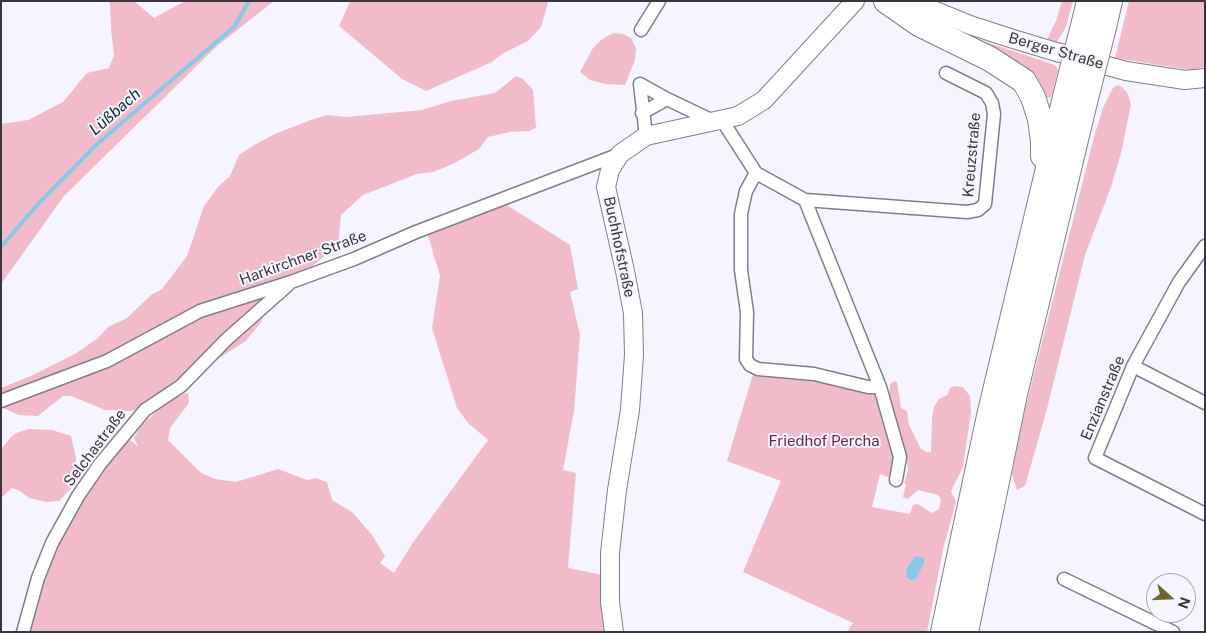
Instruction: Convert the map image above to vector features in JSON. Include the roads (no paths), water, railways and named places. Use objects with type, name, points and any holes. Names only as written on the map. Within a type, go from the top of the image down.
[{"type":"highway","points":[[886,1],[919,24],[990,59],[1024,81],[1033,97],[1040,119],[1043,141],[1042,170],[1036,215]]},
{"type":"highway","points":[[943,632],[989,416],[1036,215],[1075,99],[1101,11]]},
{"type":"highway","points":[[966,632],[1075,99]]},
{"type":"main road","name":"Buchhofstraße","points":[[614,632],[610,602],[610,553],[617,490],[630,410],[634,356],[633,313],[606,187],[610,170],[620,154],[646,136],[738,116],[764,100],[855,1]]},
{"type":"main road","name":"Berger Straße","points":[[911,1],[970,25],[1126,71],[1185,80],[1205,78]]},
{"type":"street","points":[[640,30],[659,1]]},
{"type":"street","name":"Kreuzstraße","points":[[718,121],[756,173],[805,200],[967,212],[978,210],[985,204],[994,114],[992,103],[986,93],[946,73]]},
{"type":"street","points":[[646,136],[640,84],[667,99],[718,121]]},
{"type":"street","points":[[642,113],[667,99]]},
{"type":"street","name":"Harkirchner Straße","points":[[1,401],[107,361],[200,311],[292,282],[354,259],[416,232],[620,154]]},
{"type":"street","points":[[756,173],[746,191],[741,214],[742,270],[747,312],[746,359],[750,365],[758,369],[814,374],[868,387],[880,387]]},
{"type":"street","points":[[805,200],[880,387],[900,457],[896,480]]},
{"type":"street","name":"Enzianstraße","points":[[1205,246],[1180,282],[1133,366],[1095,458],[1205,514]]},
{"type":"street","name":"Selchastraße","points":[[23,632],[38,578],[52,543],[78,496],[100,464],[145,410],[181,386],[227,339],[292,282]]},
{"type":"street","points":[[1133,366],[1205,402]]},
{"type":"street","points":[[1064,579],[1174,632]]},
{"type":"water","points":[[915,556],[924,558],[924,563],[916,579],[910,580],[906,576],[907,568]]},
{"type":"waterway","name":"Lüßbach","points":[[1,247],[39,203],[97,144],[235,26],[249,1]]},
{"type":"park label","name":"Friedhof Percha","points":[[824,441]]}]
